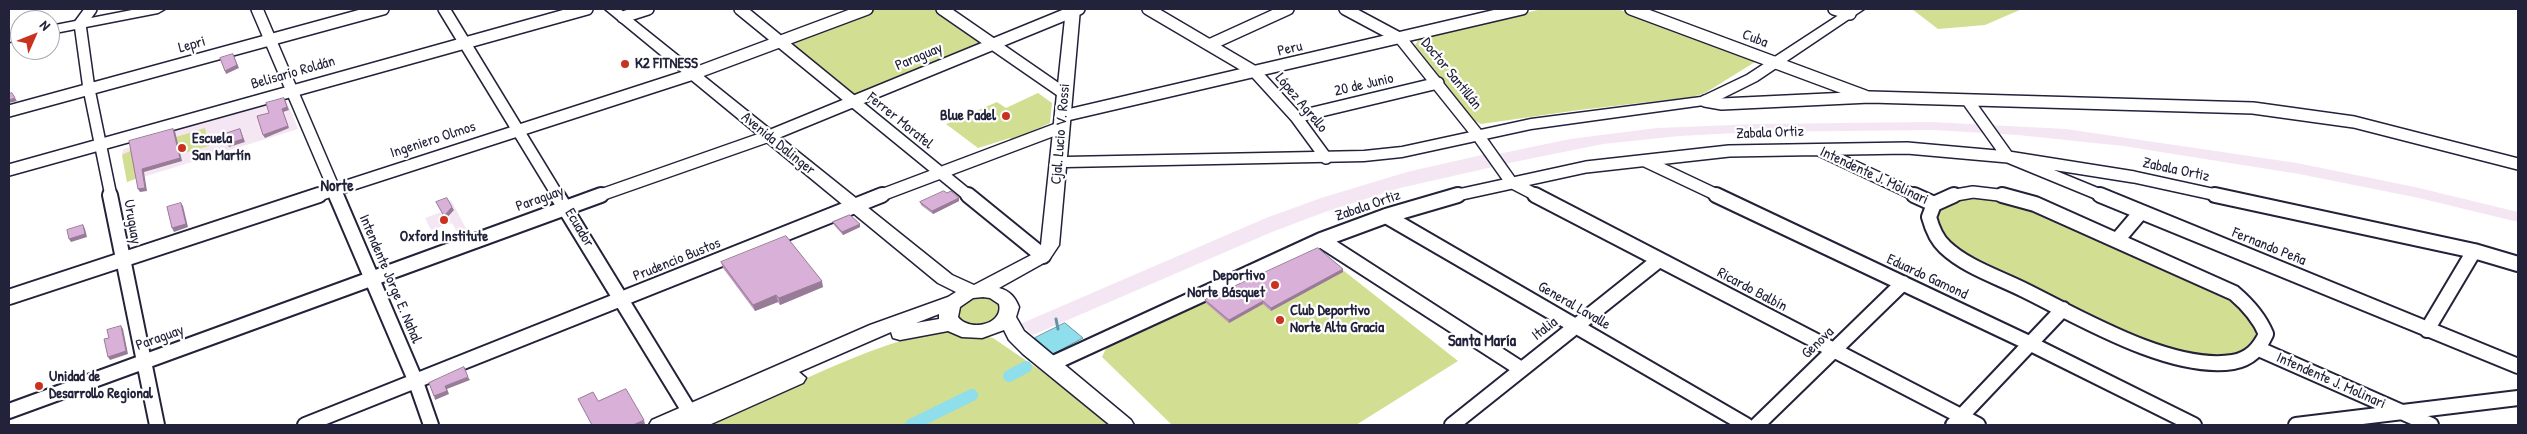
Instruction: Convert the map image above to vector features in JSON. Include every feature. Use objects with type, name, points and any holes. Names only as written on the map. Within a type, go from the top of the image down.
[{"type":"street","points":[[80,24],[90,9]]},
{"type":"street","points":[[60,28],[158,9]]},
{"type":"street","name":"Intendente Jorge E. Nahal","points":[[257,9],[416,382],[431,425]]},
{"type":"street","name":"Lepri","points":[[9,111],[383,9]]},
{"type":"street","name":"Ecuador","points":[[444,9],[519,129],[692,420]]},
{"type":"street","name":"Belisario Roldán","points":[[9,170],[587,9]]},
{"type":"street","points":[[617,13],[648,9]]},
{"type":"street","name":"Ferrer Moratel","points":[[740,9],[939,172],[1036,260]]},
{"type":"street","name":"Ingeniero Olmos","points":[[9,297],[519,129],[693,74],[866,9]]},
{"type":"street","points":[[942,9],[1065,94]]},
{"type":"street","name":"López Agrello","points":[[1148,9],[1255,72],[1296,117],[1326,158]]},
{"type":"street","points":[[1209,45],[1288,9]]},
{"type":"street","name":"Doctor Santillán","points":[[1345,9],[1401,39],[1438,83],[1511,182]]},
{"type":"street","name":"Peru","points":[[1063,121],[1255,72],[1522,9]]},
{"type":"street","name":"Cuba","points":[[1631,9],[1870,97]]},
{"type":"street","points":[[1834,9],[1853,11]]},
{"type":"street","name":"Paraguay","points":[[9,410],[566,207],[769,136],[1075,10]]},
{"type":"street","name":"Cjal. Lucio V. Rossi","points":[[1036,260],[1050,245],[1075,10]]},
{"type":"street","points":[[1059,162],[1326,158],[1402,152],[1477,134],[1531,124],[1705,100],[1724,93],[1775,63],[1853,11]]},
{"type":"street","name":"Avenida Dalinger","points":[[617,13],[945,279],[954,291],[965,296]]},
{"type":"street","name":"Uruguay","points":[[80,24],[89,89],[102,144],[123,260],[157,425]]},
{"type":"street","name":"20 de Junio","points":[[1296,117],[1438,83]]},
{"type":"street","points":[[1705,100],[1722,104],[1870,97],[1968,101],[2167,104],[2279,110],[2370,126],[2518,164]]},
{"type":"street","points":[[1968,101],[2008,157]]},
{"type":"street","name":"Prudencio Bustos","points":[[305,425],[622,300],[1063,121]]},
{"type":"street","name":"Zabala Ortiz","points":[[1049,365],[1320,240],[1448,196],[1586,167],[1729,151],[1814,148],[1908,148],[2008,157],[2134,177],[2474,251],[2518,264]]},
{"type":"street","name":"Intendente J. Molinari","points":[[1814,148],[1934,204]]},
{"type":"street","name":"Fernando Peña","points":[[2008,157],[2518,366]]},
{"type":"street","name":"Eduardo Gamond","points":[[1644,161],[2031,344],[2194,425]]},
{"type":"street","name":"Ricardo Balbín","points":[[1511,182],[1833,351],[1958,421],[1978,425]]},
{"type":"street","points":[[1973,192],[1996,193],[2035,204],[2118,239],[2234,293],[2250,306],[2261,321],[2266,334],[2259,349],[2248,358],[2233,362],[2186,359],[2167,354],[2063,309],[1969,263],[1948,250],[1938,240],[1931,227],[1929,217],[1934,204],[1952,196],[1973,192]]},
{"type":"street","points":[[2118,239],[2140,212]]},
{"type":"street","name":"General Lavalle","points":[[1386,216],[1746,425]]},
{"type":"street","points":[[1320,240],[1521,369]]},
{"type":"street","points":[[2427,330],[2474,251]]},
{"type":"street","points":[[1003,296],[1012,278],[1036,260]]},
{"type":"street","points":[[692,420],[877,330],[965,296],[1036,260]]},
{"type":"street","name":"Italia","points":[[1452,425],[1659,260]]},
{"type":"street","name":"Genova","points":[[1756,425],[1903,283]]},
{"type":"street","points":[[659,425],[692,420],[912,329],[951,324],[961,330],[970,332],[990,329],[1007,317],[1010,307],[1003,296],[992,292],[965,296],[948,312],[951,324]]},
{"type":"street","points":[[1958,421],[2063,309]]},
{"type":"street","points":[[1007,317],[1016,335],[1030,349],[1124,425]]},
{"type":"street","points":[[990,329],[1030,349]]},
{"type":"street","name":"Intendente J. Molinari","points":[[2259,349],[2399,419],[2431,425]]},
{"type":"street","points":[[2296,425],[2399,419],[2518,398]]},
{"type":"shaded area","name":"Escuela San Martín","points":[[286,99],[298,129],[127,182],[122,155],[123,149],[131,147],[130,141]]},
{"type":"shaded area","points":[[1931,122],[2066,129],[2297,163],[2415,187],[2518,212],[2518,222],[2419,198],[2299,174],[2123,146],[2018,135],[1933,130],[1756,132],[1680,136],[1603,144],[1504,164],[1498,154],[1570,139],[1657,128],[1756,124]]},
{"type":"shaded area","points":[[1486,154],[1493,167],[1400,188],[1325,212],[1272,232],[1033,335],[1020,324],[1266,218],[1321,198],[1407,172]]},
{"type":"shaded area","name":"Oxford Institute","points":[[451,200],[470,236],[461,239],[452,223],[431,230],[425,218],[441,212],[437,205]]},
{"type":"green space","points":[[875,9],[935,9],[985,45],[853,98],[786,42]]},
{"type":"green space","points":[[1542,9],[1618,9],[1755,62],[1705,93],[1692,97],[1481,124],[1475,121],[1415,45],[1420,38]]},
{"type":"green space","points":[[1912,9],[2022,9],[1985,25],[1938,29]]},
{"type":"green space","name":"Blue Padel","points":[[1038,93],[1052,103],[1050,123],[1012,140],[1010,138],[978,148],[946,124],[997,102],[1006,108]]},
{"type":"green space","points":[[205,128],[209,146],[181,154],[176,137]]},
{"type":"green space","points":[[132,150],[137,178],[127,182],[122,155]]},
{"type":"green space","points":[[1964,196],[2006,196],[2236,298],[2256,328],[2253,342],[2244,351],[2231,356],[2215,357],[2181,353],[2155,346],[1946,243],[1939,225],[1939,213],[1947,205]]},
{"type":"green space","name":"Club Deportivo Norte Alta Gracia","points":[[1315,248],[1458,361],[1356,425],[1172,425],[1102,357],[1109,342]]},
{"type":"green space","points":[[977,293],[1004,303],[993,325],[964,328],[952,310]]},
{"type":"green space","points":[[946,329],[993,338],[1037,368],[1111,425],[707,425],[855,357],[916,336]]},
{"type":"water","points":[[1065,323],[1083,338],[1053,354],[1035,338]]},
{"type":"building","points":[[233,54],[237,65],[225,71],[220,58]]},
{"type":"building","points":[[12,93],[15,98],[9,100],[9,94]]},
{"type":"building","points":[[284,98],[287,107],[282,109],[288,126],[263,135],[257,116],[269,113],[266,103]]},
{"type":"building","name":"Escuela San Martín","points":[[173,129],[180,158],[142,169],[145,188],[138,189],[129,141]]},
{"type":"building","points":[[240,129],[243,139],[227,144],[225,134]]},
{"type":"building","points":[[944,191],[947,193],[951,191],[959,198],[932,211],[920,202]]},
{"type":"building","points":[[447,198],[452,207],[444,216],[436,202]]},
{"type":"building","points":[[181,203],[186,224],[172,228],[167,207]]},
{"type":"building","points":[[850,215],[860,224],[842,232],[833,222]]},
{"type":"building","points":[[83,225],[85,234],[69,239],[67,230]]},
{"type":"building","points":[[786,236],[822,281],[779,298],[776,295],[753,305],[721,262]]},
{"type":"building","name":"Deportivo Norte Básquet","points":[[1318,248],[1343,269],[1271,308],[1263,301],[1229,320],[1205,300]]},
{"type":"building","points":[[121,326],[126,351],[108,357],[104,339],[109,338],[107,330]]},
{"type":"building","points":[[464,367],[468,377],[445,386],[447,391],[434,396],[429,383]]},
{"type":"building","points":[[626,389],[644,420],[633,425],[592,425],[578,399],[593,392],[598,401]]},
{"type":"waterway","points":[[1056,319],[1058,329]]},
{"type":"waterway","points":[[1009,376],[1026,367]]},
{"type":"waterway","points":[[911,425],[972,395]]},
{"type":"place","name":"K2 FITNESS","points":[[625,64]]},
{"type":"place","name":"Blue Padel","points":[[1006,116]]},
{"type":"place","name":"Escuela San Martín","points":[[182,148]]},
{"type":"place","name":"Oxford Institute","points":[[444,220]]},
{"type":"place","name":"Deportivo Norte Básquet","points":[[1275,285]]},
{"type":"place","name":"Club Deportivo Norte Alta Gracia","points":[[1280,320]]},
{"type":"place","name":"Unidad de Desarrollo Regional","points":[[39,386]]},
{"type":"district","name":"Norte","points":[[337,187]]},
{"type":"district","name":"Santa María","points":[[1482,342]]}]
